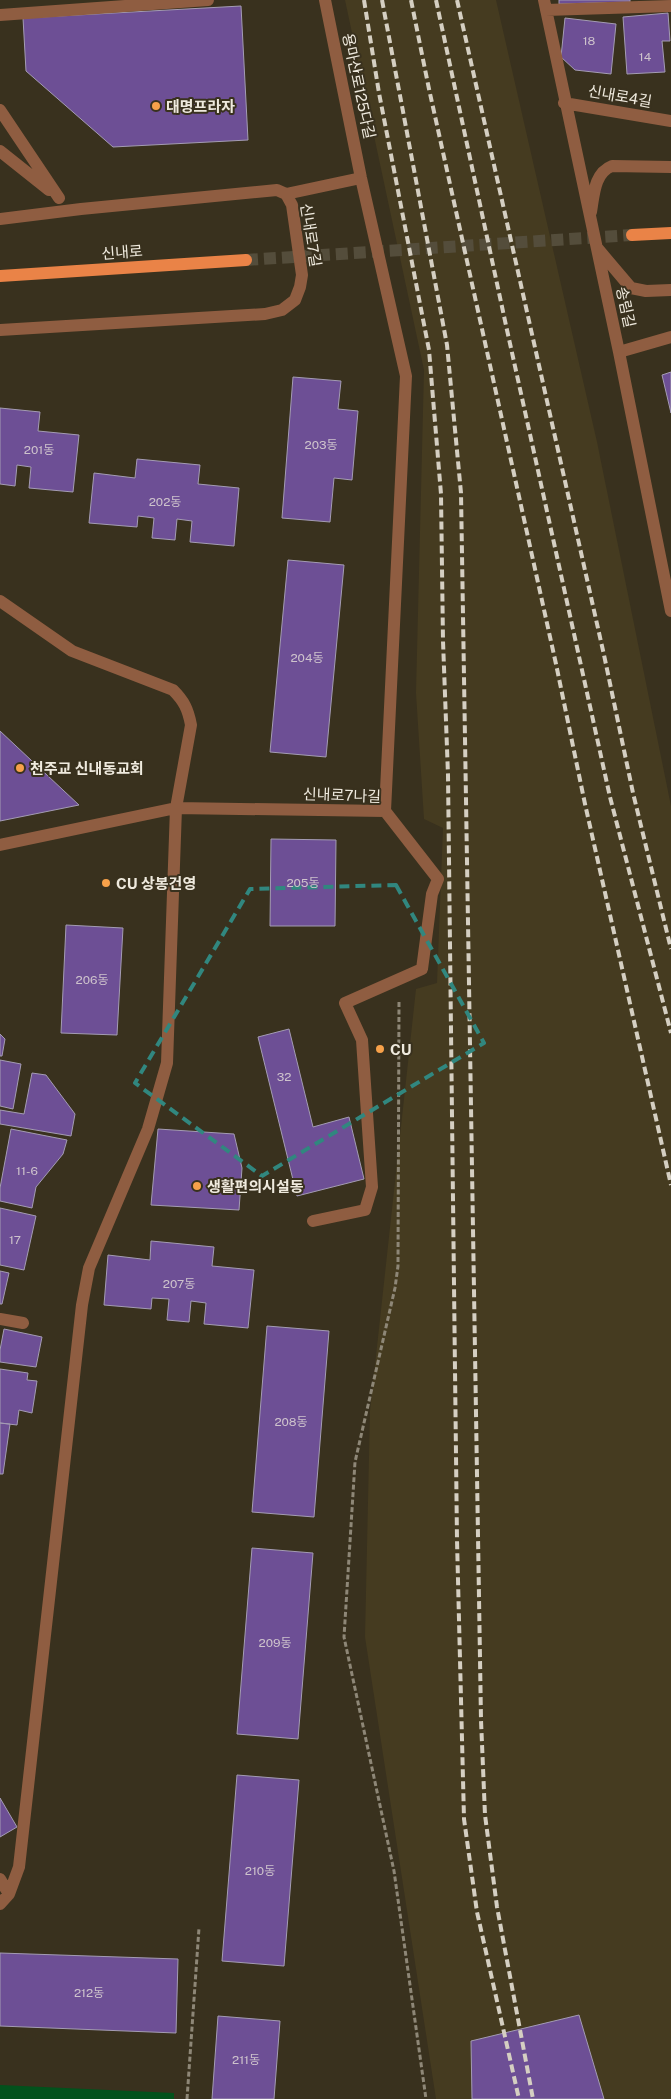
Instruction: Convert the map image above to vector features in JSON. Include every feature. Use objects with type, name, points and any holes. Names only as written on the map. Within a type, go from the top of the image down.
[{"type":"main road","points":[[632,235],[671,233]]},
{"type":"main road","name":"신내로","points":[[0,276],[246,260]]},
{"type":"street","points":[[0,15],[208,0]]},
{"type":"street","name":"용마산로125다길","points":[[325,0],[361,178],[406,376],[385,811]]},
{"type":"street","name":"송림길","points":[[671,6],[545,5],[564,103],[619,352],[671,611]]},
{"type":"street","name":"신내로4길","points":[[564,103],[671,121]]},
{"type":"street","points":[[0,110],[59,198]]},
{"type":"street","points":[[0,151],[59,198],[81,209]]},
{"type":"street","points":[[590,217],[598,178],[606,169],[612,166],[671,167]]},
{"type":"street","points":[[286,194],[361,178]]},
{"type":"street","name":"신내로7길","points":[[0,219],[276,190],[286,194],[292,205],[302,275],[295,300],[282,310],[265,314],[0,330]]},
{"type":"street","points":[[596,247],[627,285],[632,288],[646,291],[671,290]]},
{"type":"street","points":[[619,352],[671,337]]},
{"type":"street","points":[[0,601],[72,651],[173,690],[184,700],[189,712],[191,725],[176,808],[167,1063],[148,1129],[89,1268],[82,1305],[19,1867],[9,1894],[0,1904]]},
{"type":"street","name":"신내로7나길","points":[[0,844],[176,808],[385,811],[438,879],[432,894],[422,969],[346,1003],[362,1040],[372,1187],[370,1199],[365,1210],[313,1221]]},
{"type":"street","points":[[0,1319],[23,1323]]},
{"type":"street","points":[[0,1879],[9,1894]]},
{"type":"path","points":[[399,979],[398,1266],[395,1288],[355,1462],[344,1637],[394,1871],[426,2099]]},
{"type":"path","points":[[187,2099],[199,1928]]},
{"type":"highlighted area","points":[[396,885],[484,1043],[262,1176],[135,1083],[250,889]]},
{"type":"shaded area","points":[[345,0],[496,0],[597,442],[671,806],[671,2099],[436,2099],[365,1637],[370,1411],[416,989],[437,983],[443,828],[424,819],[416,693],[424,370]]},
{"type":"green space","points":[[0,2085],[174,2093],[174,2099],[0,2099]]},
{"type":"building","points":[[559,0],[630,0],[630,2],[559,4]]},
{"type":"building","name":"대명프라자","points":[[241,6],[248,140],[113,147],[26,71],[23,18]]},
{"type":"building","points":[[668,13],[670,41],[662,41],[665,72],[627,74],[623,17]]},
{"type":"building","points":[[565,18],[616,24],[611,74],[575,70],[561,57]]},
{"type":"building","points":[[671,372],[671,413],[662,375]]},
{"type":"building","points":[[293,377],[341,381],[338,409],[358,411],[352,480],[334,478],[330,522],[282,518]]},
{"type":"building","points":[[0,408],[40,412],[38,431],[79,435],[73,492],[29,488],[31,467],[17,465],[15,486],[0,484]]},
{"type":"building","points":[[137,459],[200,465],[198,484],[239,488],[234,546],[190,542],[192,521],[177,519],[175,540],[152,538],[154,518],[138,516],[137,527],[89,523],[94,473],[135,478]]},
{"type":"building","points":[[288,560],[344,565],[326,757],[270,752]]},
{"type":"building","name":"천주교 신내동교회","points":[[0,731],[79,805],[0,821]]},
{"type":"building","points":[[271,839],[336,840],[335,926],[270,926]]},
{"type":"building","points":[[66,925],[123,928],[117,1035],[61,1033]]},
{"type":"building","points":[[289,1029],[313,1127],[349,1117],[364,1179],[297,1196],[258,1037]]},
{"type":"building","points":[[0,1034],[5,1039],[2,1056],[0,1056]]},
{"type":"building","points":[[0,1060],[21,1064],[13,1109],[0,1106]]},
{"type":"building","points":[[32,1073],[46,1075],[75,1114],[71,1136],[0,1124],[0,1110],[24,1114]]},
{"type":"building","points":[[11,1129],[67,1140],[63,1154],[36,1187],[32,1208],[0,1201],[0,1188]]},
{"type":"building","name":"생활편의시설동","points":[[158,1129],[234,1134],[242,1168],[239,1210],[151,1205]]},
{"type":"building","points":[[0,1208],[36,1216],[24,1270],[0,1265]]},
{"type":"building","points":[[151,1241],[214,1247],[212,1266],[254,1270],[248,1328],[204,1324],[206,1303],[191,1301],[189,1322],[167,1320],[169,1299],[152,1298],[151,1309],[104,1305],[108,1255],[150,1260]]},
{"type":"building","points":[[0,1271],[9,1273],[2,1304],[0,1304]]},
{"type":"building","points":[[267,1326],[329,1331],[314,1517],[252,1512]]},
{"type":"building","points":[[4,1329],[42,1337],[36,1367],[0,1362]]},
{"type":"building","points":[[0,1369],[28,1373],[27,1380],[37,1381],[32,1413],[19,1410],[17,1425],[0,1423]]},
{"type":"building","points":[[0,1423],[10,1424],[3,1474],[0,1474]]},
{"type":"building","points":[[252,1548],[313,1553],[298,1739],[237,1734]]},
{"type":"building","points":[[237,1775],[299,1780],[284,1966],[222,1961]]},
{"type":"building","points":[[0,1798],[17,1827],[0,1837]]},
{"type":"building","points":[[0,1953],[178,1959],[176,2033],[0,2026]]},
{"type":"building","points":[[579,2015],[604,2099],[472,2099],[471,2041]]},
{"type":"building","points":[[218,2016],[280,2021],[274,2099],[212,2099]]},
{"type":"tunnel","points":[[246,260],[632,235]]},
{"type":"railway","points":[[364,0],[379,93],[429,350],[441,494],[443,641],[448,775],[457,1540],[464,1819],[477,1912],[519,2099]]},
{"type":"railway","points":[[382,0],[447,345],[461,493],[481,1720],[485,1815],[497,1907],[533,2099]]},
{"type":"railway","points":[[411,0],[585,804],[671,1185]]},
{"type":"railway","points":[[436,0],[610,797],[671,1033]]},
{"type":"railway","points":[[457,0],[604,655],[633,793],[671,949]]},
{"type":"place","name":"대명프라자","points":[[156,106]]},
{"type":"place","name":"천주교 신내동교회","points":[[20,768]]},
{"type":"place","name":"CU 상봉건영","points":[[106,883]]},
{"type":"place","name":"CU","points":[[380,1049]]},
{"type":"place","name":"생활편의시설동","points":[[197,1186]]}]
